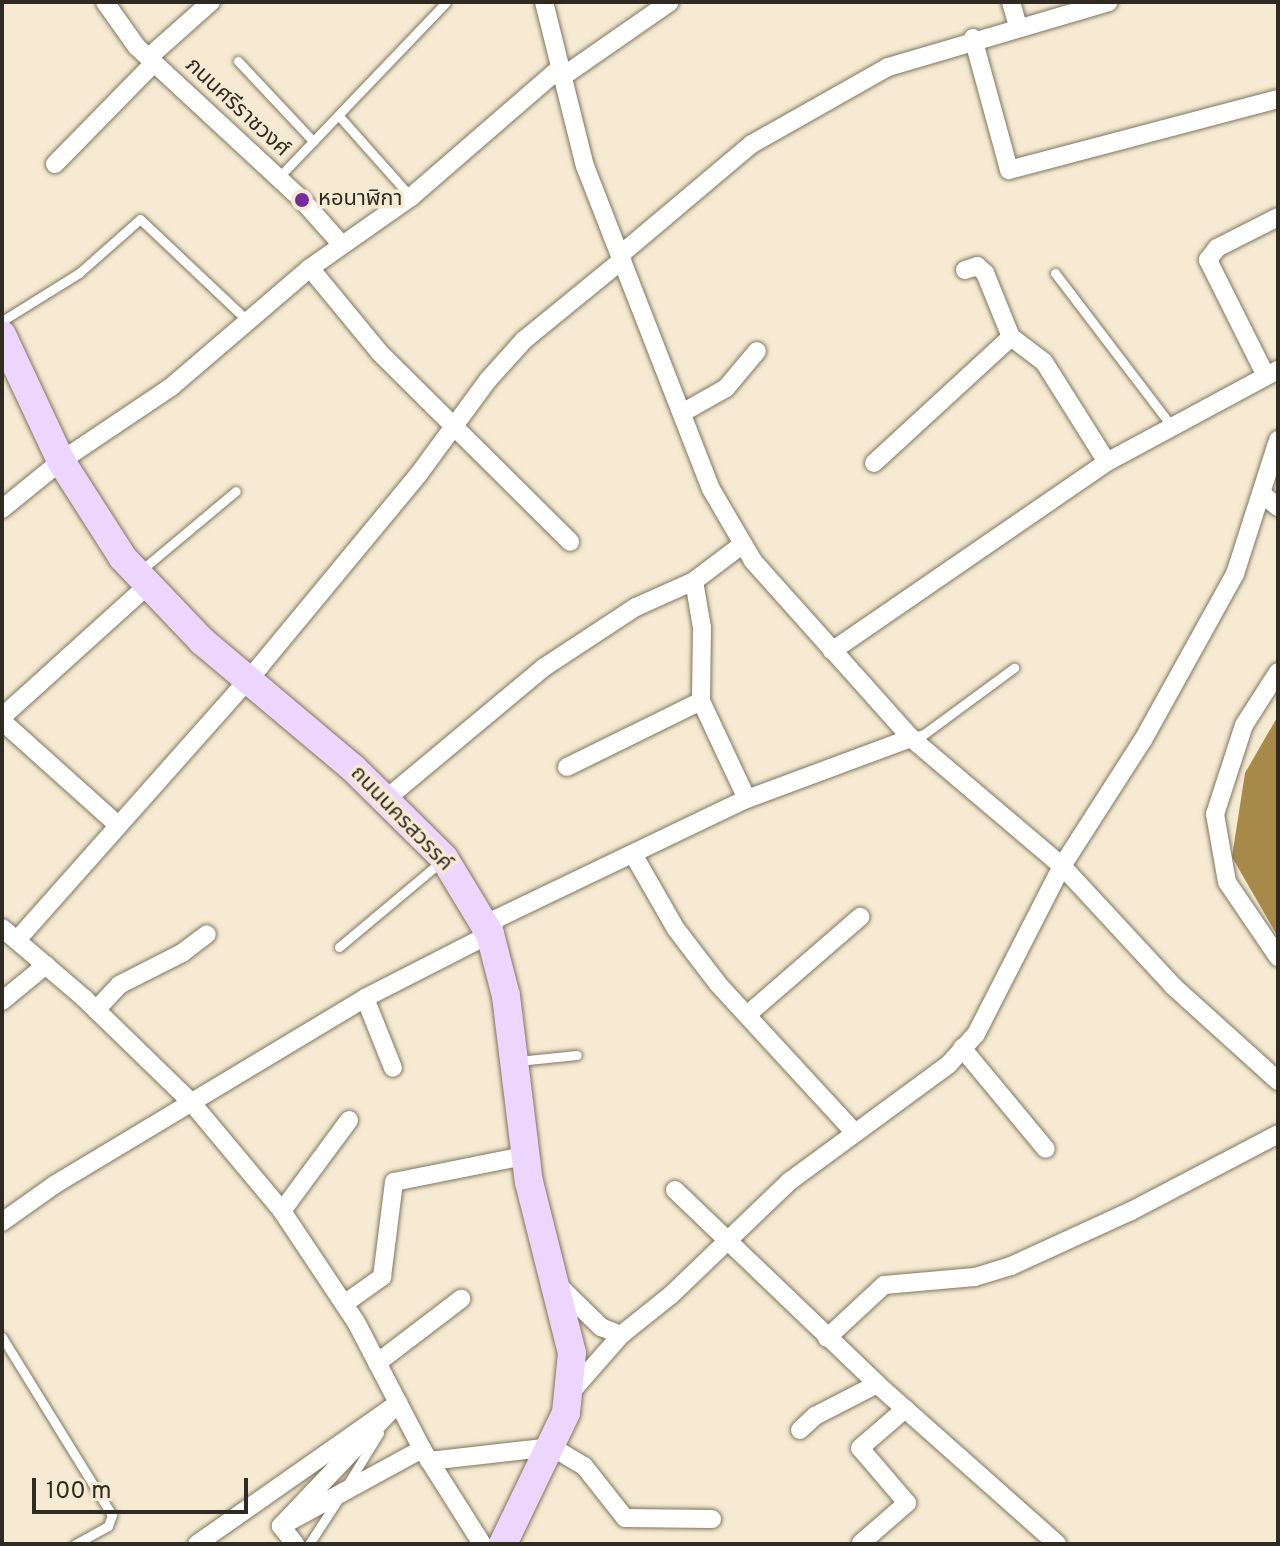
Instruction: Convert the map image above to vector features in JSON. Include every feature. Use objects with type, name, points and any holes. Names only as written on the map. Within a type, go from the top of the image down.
[{"type":"main road","name":"ถนนนครสวรรค์","points":[[2,335],[8,365],[61,461],[142,580],[248,679],[386,799],[444,858],[490,934],[515,1062],[524,1156],[572,1353],[569,1394],[552,1447],[503,1544]]},
{"type":"street","name":"ภนนศรีราชวงศ์","points":[[105,2],[152,60],[278,178],[342,245]]},
{"type":"street","points":[[55,164],[211,2]]},
{"type":"street","points":[[544,2],[585,166],[711,489],[743,544],[832,651],[911,738],[1062,866],[1173,986],[1278,1081]]},
{"type":"street","points":[[2,509],[61,461],[171,387],[310,268],[411,197],[561,73],[670,2]]},
{"type":"street","points":[[1011,2],[1018,26]]},
{"type":"street","points":[[482,1544],[426,1455],[344,1304],[282,1211],[191,1102],[96,1010],[9,934],[118,825],[248,679],[524,340],[752,144],[888,67],[973,38],[1109,2]]},
{"type":"street","points":[[973,38],[1009,170],[1278,99]]},
{"type":"street","points":[[832,651],[1107,462],[1272,373],[1208,260],[1217,248],[1278,217]]},
{"type":"street","points":[[965,270],[977,266],[985,273],[1011,337],[1044,362],[1107,462]]},
{"type":"street","points":[[310,268],[380,353],[570,542]]},
{"type":"street","points":[[874,463],[1011,337]]},
{"type":"street","points":[[682,413],[726,388],[757,351]]},
{"type":"street","points":[[569,1394],[621,1335],[728,1241],[790,1181],[949,1064],[962,1048],[1005,983],[1062,866],[1209,626],[1235,574],[1278,440]]},
{"type":"street","points":[[1262,494],[1278,507]]},
{"type":"street","points":[[386,799],[543,668],[636,607],[694,581],[743,544]]},
{"type":"street","points":[[118,825],[2,719],[142,580]]},
{"type":"street","points":[[694,581],[702,628],[701,701],[747,799]]},
{"type":"street","points":[[1278,672],[1244,725],[1215,814],[1227,882],[1278,957]]},
{"type":"street","points":[[567,767],[701,701]]},
{"type":"street","points":[[2,1222],[191,1102],[365,998],[490,934],[496,919],[747,799],[911,738]]},
{"type":"street","points":[[633,854],[676,929],[747,1015],[854,1132]]},
{"type":"street","points":[[747,1015],[860,917]]},
{"type":"street","points":[[96,1010],[119,985],[182,953],[207,934]]},
{"type":"street","points":[[2,1001],[46,965]]},
{"type":"street","points":[[365,998],[393,1068]]},
{"type":"street","points":[[962,1048],[1046,1149]]},
{"type":"street","points":[[282,1211],[349,1120]]},
{"type":"street","points":[[827,1338],[884,1285],[975,1277],[1011,1266],[1131,1211],[1278,1134]]},
{"type":"street","points":[[344,1304],[382,1277],[394,1182],[524,1156]]},
{"type":"street","points":[[675,1190],[827,1338],[1057,1544]]},
{"type":"street","points":[[556,1284],[601,1327],[621,1335]]},
{"type":"street","points":[[377,1363],[461,1299]]},
{"type":"street","points":[[800,1430],[815,1416],[877,1384]]},
{"type":"street","points":[[281,1526],[398,1403]]},
{"type":"street","points":[[197,1544],[398,1403]]},
{"type":"street","points":[[861,1543],[907,1503],[860,1448],[905,1409]]},
{"type":"street","points":[[281,1526],[426,1455],[552,1447],[584,1466],[625,1518],[712,1519]]},
{"type":"street","points":[[281,1526],[295,1544]]},
{"type":"lane","points":[[278,178],[446,2]]},
{"type":"lane","points":[[238,61],[313,141]]},
{"type":"lane","points":[[339,116],[411,197]]},
{"type":"lane","points":[[2,321],[79,273],[140,219],[248,321]]},
{"type":"lane","points":[[1055,273],[1173,428]]},
{"type":"lane","points":[[142,580],[236,491]]},
{"type":"lane","points":[[911,738],[924,734],[1014,668]]},
{"type":"lane","points":[[339,947],[444,858]]},
{"type":"lane","points":[[515,1062],[577,1055]]},
{"type":"lane","points":[[2,1337],[112,1515],[108,1526],[75,1544]]},
{"type":"lane","points":[[309,1544],[398,1403]]},
{"type":"shaded area","points":[[1278,716],[1278,937],[1232,857],[1245,773]]},
{"type":"place","name":"หอนาฬิกา","points":[[302,200]]}]
